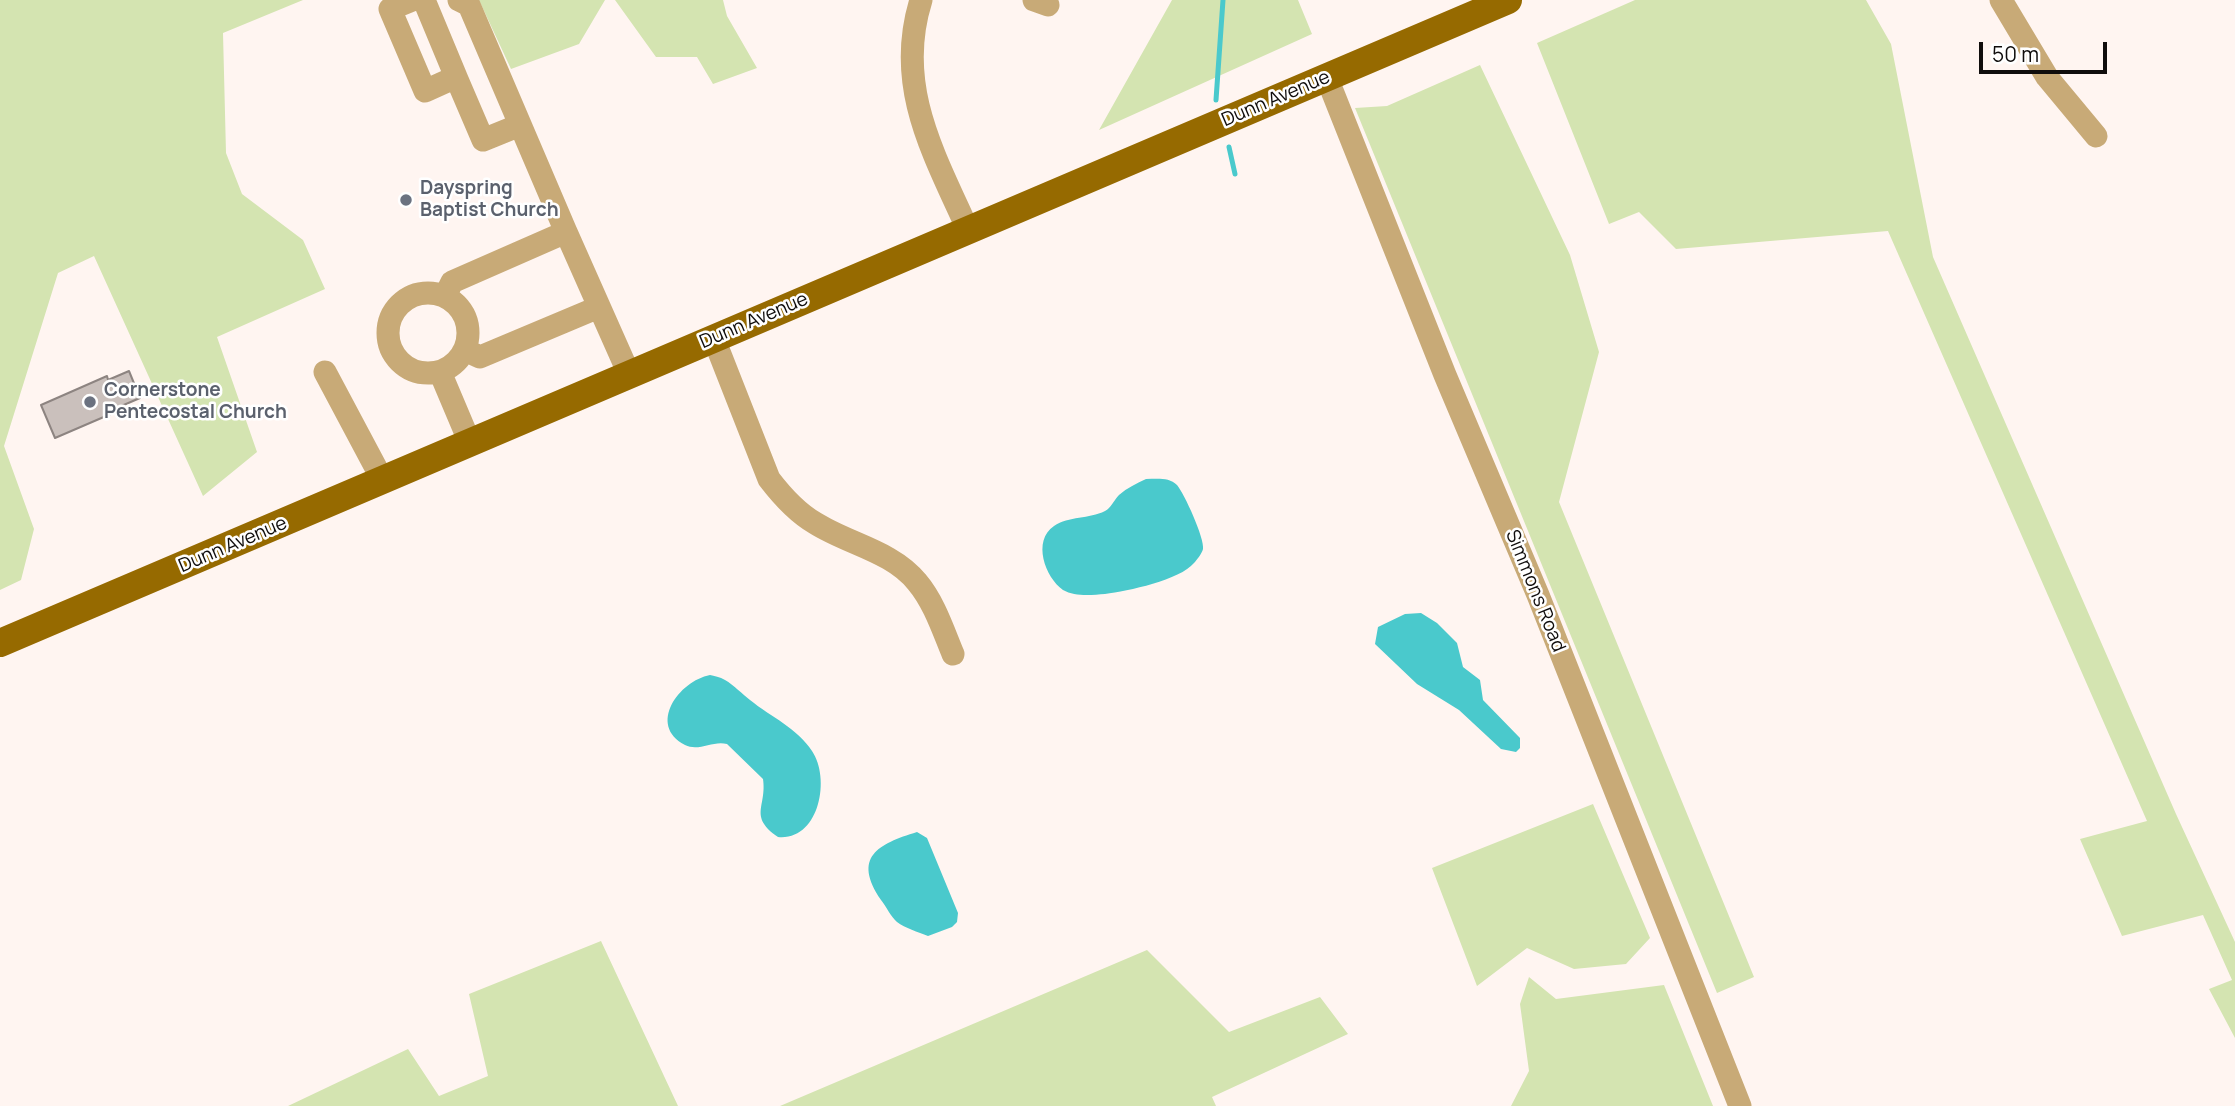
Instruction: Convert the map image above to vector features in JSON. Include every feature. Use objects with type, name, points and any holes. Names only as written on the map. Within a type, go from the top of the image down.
[{"type":"main road","name":"Dunn Avenue","points":[[0,643],[1508,0]]},
{"type":"street","points":[[412,0],[390,9],[425,90],[456,77]]},
{"type":"street","points":[[424,0],[483,140],[520,124]]},
{"type":"street","points":[[459,0],[469,5],[629,374]]},
{"type":"street","points":[[921,0],[910,59],[914,94],[924,129],[968,230]]},
{"type":"street","points":[[2001,0],[2047,78],[2096,136]]},
{"type":"street","name":"Simmons Road","points":[[1327,78],[1538,596],[1740,1106]]},
{"type":"street","points":[[445,296],[452,282],[566,233]]},
{"type":"street","points":[[431,292],[445,296],[456,303],[464,313],[469,338],[465,350],[458,360],[440,372],[423,374],[411,370],[399,362],[391,351],[387,337],[388,323],[394,310],[404,300],[431,292]]},
{"type":"street","points":[[465,350],[480,357],[599,307]]},
{"type":"street","points":[[713,339],[769,479],[784,499],[815,523],[898,564],[917,582],[935,612],[953,654]]},
{"type":"street","points":[[325,372],[383,481]]},
{"type":"street","points":[[440,372],[470,443]]},
{"type":"green space","points":[[0,0],[303,0],[223,33],[226,153],[242,194],[303,240],[325,289],[217,337],[257,452],[203,496],[94,256],[58,273],[4,446],[34,529],[21,580],[0,590]]},
{"type":"green space","points":[[479,0],[605,0],[579,44],[511,69]]},
{"type":"green space","points":[[615,0],[723,0],[727,16],[757,68],[713,84],[697,57],[656,57]]},
{"type":"green space","points":[[1172,0],[1298,0],[1312,34],[1099,130]]},
{"type":"green space","points":[[1635,0],[1866,0],[1891,44],[1933,257],[2176,814],[2235,942],[2235,1038],[2209,989],[2232,980],[2203,915],[2122,936],[2080,839],[2147,821],[1888,231],[1676,249],[1639,212],[1609,224],[1537,43]]},
{"type":"green space","points":[[1480,65],[1570,255],[1599,352],[1559,502],[1754,977],[1717,993],[1355,108],[1387,106]]},
{"type":"green space","points":[[1593,804],[1650,938],[1626,964],[1574,969],[1527,948],[1477,986],[1432,868]]},
{"type":"green space","points":[[601,941],[678,1106],[288,1106],[408,1049],[439,1096],[488,1076],[469,994]]},
{"type":"green space","points":[[1147,950],[1229,1032],[1320,997],[1348,1034],[1212,1097],[1216,1106],[780,1106]]},
{"type":"green space","points":[[1529,977],[1556,999],[1664,985],[1713,1106],[1511,1106],[1529,1071],[1520,1004]]},
{"type":"water","points":[[1146,479],[1163,479],[1177,485],[1201,536],[1203,549],[1198,558],[1177,575],[1115,593],[1089,595],[1063,590],[1046,568],[1042,549],[1047,533],[1060,523],[1105,511],[1122,492]]},
{"type":"water","points":[[1421,613],[1437,623],[1457,643],[1463,667],[1480,680],[1483,700],[1520,738],[1520,748],[1516,752],[1501,749],[1459,710],[1417,684],[1375,644],[1378,627],[1405,614]]},
{"type":"water","points":[[710,675],[732,684],[791,729],[812,751],[818,763],[820,777],[818,806],[812,819],[792,836],[778,837],[764,823],[761,817],[763,779],[727,744],[690,747],[674,736],[668,716],[672,705],[688,686]]},
{"type":"water","points":[[917,832],[927,838],[958,913],[957,922],[952,927],[928,936],[895,920],[881,900],[869,873],[869,863],[881,847]]},
{"type":"building","name":"Cornerstone Pentecostal Church","points":[[129,371],[140,398],[119,407],[120,410],[55,438],[41,405],[107,376],[108,380]]},
{"type":"waterway","points":[[1216,100],[1223,0]]},
{"type":"waterway","points":[[1229,147],[1235,174]]},
{"type":"place","name":"Dayspring Baptist Church","points":[[406,200]]},
{"type":"place","name":"Cornerstone Pentecostal Church","points":[[90,402]]}]
